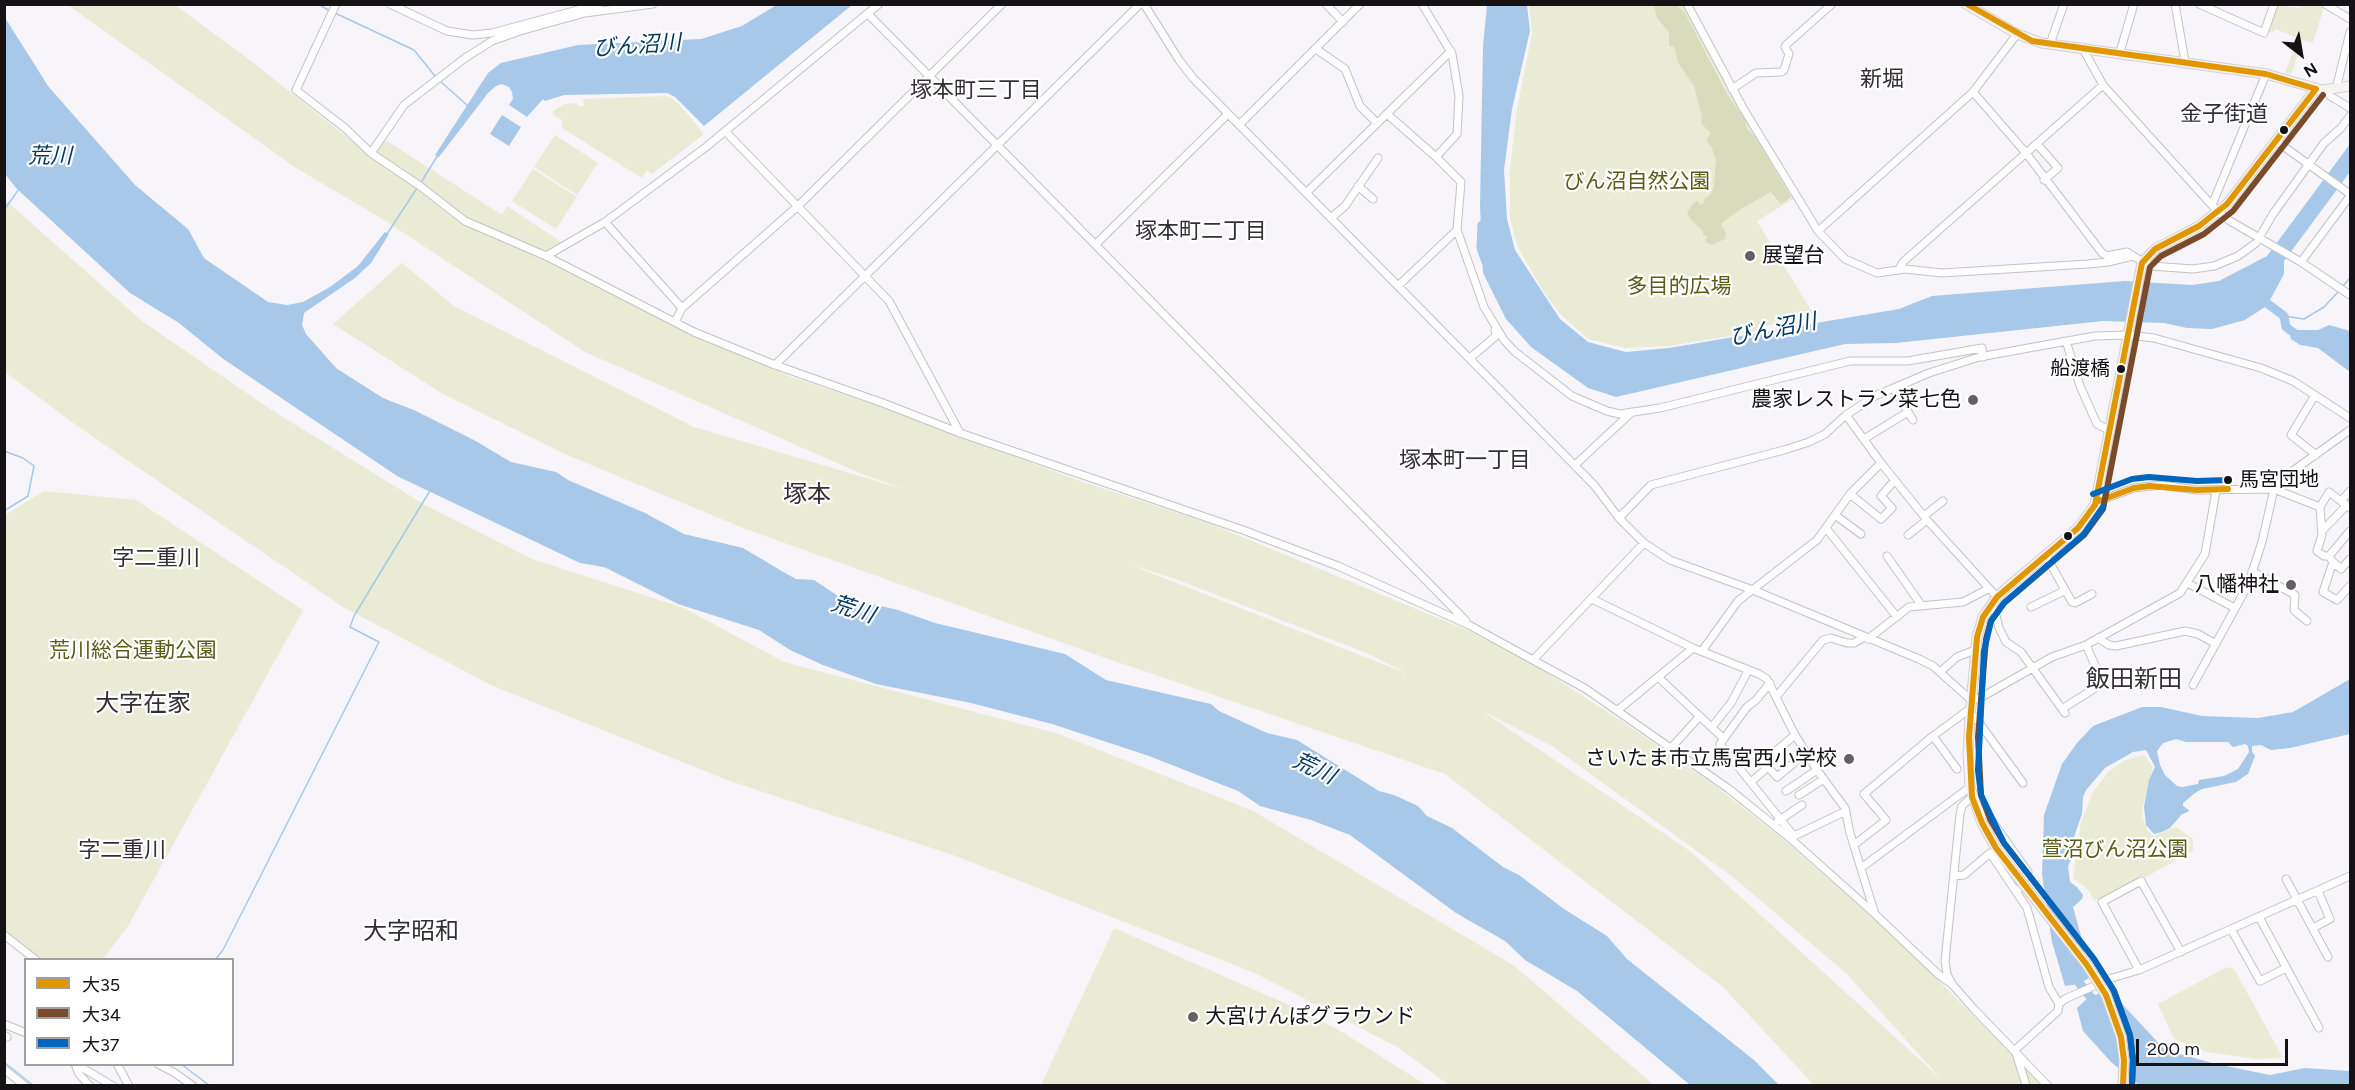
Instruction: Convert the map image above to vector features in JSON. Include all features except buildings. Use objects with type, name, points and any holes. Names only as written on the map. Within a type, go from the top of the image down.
[{"type":"main road","points":[[1971,6],[2032,41],[2266,74],[2316,89],[2332,90],[2350,86]]},
{"type":"main road","points":[[2123,1086],[2124,1060],[2121,1037],[2106,995],[2087,965],[1996,848],[1972,797],[1968,754],[1970,709],[1980,627],[1990,606],[1998,597],[2078,528],[2096,502],[2141,265],[2155,249],[2199,226],[2215,209],[2234,196],[2316,89]]},
{"type":"street","points":[[336,4],[296,90],[345,128],[371,153],[465,220],[546,256],[675,322],[775,365],[872,398],[960,433],[1275,542],[1358,575],[1469,625],[1534,659],[1586,689],[1672,747],[1792,837],[1939,975],[1952,984],[2048,1086]]},
{"type":"street","points":[[390,4],[447,31],[473,35],[492,33],[600,4]]},
{"type":"street","points":[[371,153],[404,105],[465,58],[492,41],[585,14],[653,4]]},
{"type":"street","points":[[546,256],[605,222],[725,132],[879,4]]},
{"type":"street","points":[[675,322],[682,308],[798,206],[1002,4]]},
{"type":"street","points":[[775,365],[1140,4]]},
{"type":"street","points":[[1144,4],[1183,66],[1575,465],[1594,485],[1619,518],[1644,543],[1670,560],[1753,590],[1919,659],[1940,672],[2024,783]]},
{"type":"street","points":[[1326,4],[1343,22]]},
{"type":"street","points":[[1239,125],[1360,4]]},
{"type":"street","points":[[1422,4],[1451,51],[1459,96],[1458,133],[1436,157]]},
{"type":"street","points":[[1687,4],[1732,89],[1818,231],[1848,262],[1882,273],[1899,269],[1942,273],[2101,263],[2133,256]]},
{"type":"street","points":[[1732,89],[1756,73],[1784,70],[1789,54],[1786,45],[1832,4]]},
{"type":"street","points":[[2050,44],[2064,4]]},
{"type":"street","points":[[2120,52],[2134,4]]},
{"type":"street","points":[[2175,4],[2184,61]]},
{"type":"street","points":[[2199,4],[2264,33],[2274,4]]},
{"type":"street","points":[[2325,4],[2350,20]]},
{"type":"street","points":[[868,14],[1469,625]]},
{"type":"street","points":[[2350,32],[2330,96],[2350,108]]},
{"type":"street","points":[[1818,231],[1973,92],[2017,34]]},
{"type":"street","points":[[2082,47],[2103,85],[2215,209],[2230,221],[2299,261],[2350,295]]},
{"type":"street","points":[[1316,49],[1345,69],[1360,106],[1377,123]]},
{"type":"street","points":[[1306,193],[1451,51]]},
{"type":"street","points":[[2215,209],[2266,74]]},
{"type":"street","points":[[1899,269],[1903,262],[2103,85]]},
{"type":"street","points":[[1973,92],[2026,153],[2044,180],[2103,255],[2127,252],[2141,265],[2151,266],[2204,269],[2238,256],[2263,239],[2273,214],[2308,164],[2350,116]]},
{"type":"street","points":[[1096,244],[1228,114]]},
{"type":"street","points":[[1387,114],[1461,182],[1457,230],[1474,282],[1496,336],[1470,358]]},
{"type":"street","points":[[725,132],[889,301],[960,433]]},
{"type":"street","points":[[2276,141],[2350,195],[2299,261]]},
{"type":"street","points":[[2037,144],[2058,168],[2044,180]]},
{"type":"street","points":[[1331,218],[1345,206],[1378,158]]},
{"type":"street","points":[[2037,169],[2050,158]]},
{"type":"street","points":[[1358,186],[1373,199]]},
{"type":"street","points":[[605,222],[682,308]]},
{"type":"street","points":[[1398,286],[1457,230]]},
{"type":"street","points":[[1493,325],[1514,351],[1572,396],[1620,414],[1850,361],[1908,361],[1982,348],[1983,357]]},
{"type":"street","points":[[1619,518],[1651,485],[1809,442],[1825,434],[1846,415],[1875,396],[1929,373],[1983,357],[2095,336],[2127,334],[2154,338],[2261,368],[2293,381],[2350,418]]},
{"type":"street","points":[[2066,341],[2080,386],[2097,424],[2109,430]]},
{"type":"street","points":[[1894,388],[1912,420]]},
{"type":"street","points":[[2315,395],[2291,435],[2316,455]]},
{"type":"street","points":[[1575,465],[1632,412]]},
{"type":"street","points":[[1864,439],[1908,412]]},
{"type":"street","points":[[1846,415],[1881,463],[1926,518],[1988,589],[1998,597]]},
{"type":"street","points":[[2193,685],[2248,585],[2274,489],[2287,476],[2350,430]]},
{"type":"street","points":[[1702,651],[1738,601],[1817,540],[1850,494],[1881,463]]},
{"type":"street","points":[[1850,494],[1881,519],[1892,508],[1881,496],[1895,480]]},
{"type":"street","points":[[2096,502],[2134,488],[2150,486],[2216,490],[2274,489],[2320,507]]},
{"type":"street","points":[[1854,845],[1886,820],[1864,794],[1933,736],[1970,709],[1980,698],[2030,668],[2070,649],[2086,645],[2180,593],[2205,554],[2216,490]]},
{"type":"street","points":[[2322,531],[2346,504],[2350,491]]},
{"type":"street","points":[[2346,504],[2329,492],[2320,507],[2322,531],[2317,551],[2331,559],[2341,569],[2350,559]]},
{"type":"street","points":[[1908,535],[1942,501]]},
{"type":"street","points":[[1835,515],[1861,534]]},
{"type":"street","points":[[1826,528],[1898,617]]},
{"type":"street","points":[[2350,531],[2331,559],[2323,592],[2337,600],[2350,586]]},
{"type":"street","points":[[1534,659],[1644,543]]},
{"type":"street","points":[[1887,556],[1922,606]]},
{"type":"street","points":[[2046,556],[2064,591],[2073,603],[2092,594]]},
{"type":"street","points":[[2253,571],[2295,595],[2294,610],[2307,621]]},
{"type":"street","points":[[2187,583],[2235,608]]},
{"type":"street","points":[[1776,697],[1823,640],[1831,638],[1854,643],[1867,638],[1909,607],[1963,602],[1988,589]]},
{"type":"street","points":[[2031,607],[2064,591]]},
{"type":"street","points":[[1592,599],[1693,648],[1759,674],[1770,683],[1795,735],[1846,811],[1875,914]]},
{"type":"street","points":[[1990,606],[1995,611],[1999,628],[2006,642],[2021,652],[2030,668],[2063,711],[2103,684],[2086,645]]},
{"type":"street","points":[[2098,638],[2109,645],[2116,646],[2185,631],[2198,634],[2216,644]]},
{"type":"street","points":[[1618,710],[1693,648]]},
{"type":"street","points":[[1940,672],[1957,657],[1976,650]]},
{"type":"street","points":[[1712,727],[1731,703],[1748,671]]},
{"type":"street","points":[[1658,677],[1724,739]]},
{"type":"street","points":[[1770,683],[1747,707],[1720,744],[1781,819],[1792,837]]},
{"type":"street","points":[[1672,747],[1700,717]]},
{"type":"street","points":[[1795,735],[1764,761],[1777,777],[1806,753]]},
{"type":"street","points":[[1933,736],[1957,769]]},
{"type":"street","points":[[1750,782],[1768,767]]},
{"type":"street","points":[[1786,790],[1817,770]]},
{"type":"street","points":[[1799,795],[1824,779]]},
{"type":"street","points":[[1861,868],[1970,787]]},
{"type":"street","points":[[1952,984],[1947,974],[1945,961],[1960,814],[1962,806],[1972,797]]},
{"type":"street","points":[[1774,825],[1802,805]]},
{"type":"street","points":[[1792,837],[1846,811]]},
{"type":"street","points":[[1977,811],[1985,811],[2028,872],[2017,893]]},
{"type":"street","points":[[1954,876],[1964,875],[1990,853],[2027,908],[2049,987],[2059,1004],[2058,1011],[2015,1050]]},
{"type":"street","points":[[2059,1004],[2085,989],[2139,970],[2350,876]]},
{"type":"street","points":[[2286,879],[2328,957]]},
{"type":"street","points":[[2139,970],[2102,902],[2141,881],[2181,952]]},
{"type":"street","points":[[2313,928],[2330,919],[2318,891]]},
{"type":"street","points":[[2259,917],[2319,1028]]},
{"type":"street","points":[[2231,929],[2260,981],[2286,968]]},
{"type":"street","points":[[4,935],[33,958]]},
{"type":"street","points":[[4,1024],[24,1032]]},
{"type":"street","points":[[2015,1050],[2026,1085]]},
{"type":"street","points":[[76,1066],[79,1074],[90,1086]]},
{"type":"street","points":[[78,1066],[113,1086]]},
{"type":"street","points":[[118,1066],[129,1086]]},
{"type":"street","points":[[160,1066],[193,1086]]},
{"type":"street","points":[[4,1069],[26,1086]]},
{"type":"green space","points":[[68,5],[175,5],[251,61],[361,148],[387,141],[502,215],[507,206],[563,243],[547,259],[637,307],[791,377],[876,405],[1083,482],[1211,524],[1467,630],[1533,664],[1717,787],[1788,843],[1897,939],[2043,1085],[1814,1085],[1723,987],[1445,774],[1097,655],[743,528],[567,455],[443,394],[333,324],[402,263],[454,306],[694,427],[907,490],[862,474],[585,352],[384,220],[293,166]],"holes":[[[1126,563],[1178,580],[1369,654],[1408,674]],[[1482,711],[1552,746],[1734,878],[1847,974],[1941,1079],[1690,851]]]},
{"type":"green space","name":"びん沼自然公園","points":[[1529,5],[1683,5],[1731,94],[1793,199],[1757,221],[1815,317],[1763,326],[1764,330],[1669,346],[1625,348],[1588,339],[1560,314],[1540,286],[1518,247],[1510,219],[1510,169],[1517,109],[1532,33]]},
{"type":"green space","points":[[1654,5],[1676,5],[1685,13],[1728,96],[1745,119],[1747,129],[1754,135],[1791,197],[1781,204],[1771,192],[1742,208],[1721,224],[1726,233],[1725,239],[1712,245],[1705,242],[1707,236],[1703,235],[1703,231],[1687,213],[1694,202],[1697,201],[1701,205],[1704,203],[1704,199],[1710,195],[1714,186],[1716,159],[1711,146],[1706,141],[1711,133],[1701,123],[1702,117],[1694,86],[1677,61],[1674,47],[1669,46],[1669,32],[1657,18]]},
{"type":"green space","points":[[2276,5],[2300,8],[2301,5],[2324,7],[2313,43],[2303,40],[2291,74],[2285,73],[2298,38],[2275,29],[2273,33],[2267,31]]},
{"type":"green space","points":[[670,97],[679,104],[704,134],[652,174],[647,170],[642,178],[562,128],[562,120],[554,116],[553,111],[565,104],[577,103],[578,106],[584,106],[583,99]]},
{"type":"green space","points":[[555,135],[598,163],[577,195],[534,167]]},
{"type":"green space","points":[[533,169],[577,197],[556,229],[512,201]]},
{"type":"green space","points":[[4,199],[142,321],[267,407],[425,505],[532,559],[684,608],[784,662],[1059,734],[1253,811],[1513,965],[1654,1085],[1449,1085],[1399,1048],[1255,973],[953,855],[727,780],[493,686],[343,607],[80,428],[5,372]]},
{"type":"green space","name":"荒川総合運動公園","points":[[44,491],[136,500],[303,610],[128,926],[104,958],[40,958],[5,935],[5,515]]},
{"type":"green space","name":"萱沼びん沼公園","points":[[2144,755],[2153,767],[2142,816],[2148,831],[2154,836],[2176,827],[2193,839],[2193,851],[2106,899],[2094,900],[2087,889],[2073,878],[2081,822],[2093,792],[2108,772],[2125,760]]},
{"type":"green space","name":"大宮けんぽグラウンド","points":[[1114,928],[1289,1005],[1339,1030],[1426,1085],[1041,1085]]},
{"type":"green space","points":[[2227,967],[2234,969],[2281,1054],[2281,1058],[2255,1059],[2207,1052],[2174,1039],[2158,1004]]},
{"type":"water","points":[[778,4],[852,5],[704,126],[675,97],[667,93],[564,95],[545,101],[543,99],[527,117],[509,105],[513,99],[512,92],[509,87],[502,84],[488,93],[439,157],[435,155],[488,73],[501,63],[578,45],[701,39],[742,26]]},
{"type":"water","points":[[1487,5],[1527,5],[1530,31],[1512,109],[1504,170],[1507,219],[1515,250],[1560,319],[1588,342],[1626,352],[1669,348],[1899,309],[1932,296],[2125,281],[2192,285],[2219,281],[2267,256],[2350,144],[2350,172],[2284,261],[2284,274],[2270,300],[2278,310],[2276,312],[2270,307],[2265,307],[2245,320],[2212,329],[2187,328],[2164,323],[2103,321],[1896,343],[1845,344],[1616,397],[1588,388],[1531,347],[1506,319],[1483,273],[1480,206],[1483,46]]},
{"type":"water","name":"荒川","points":[[4,16],[48,86],[135,185],[188,229],[204,258],[268,302],[287,305],[303,302],[330,287],[358,266],[385,232],[389,234],[371,263],[355,278],[304,313],[302,325],[306,334],[336,368],[383,398],[416,411],[474,440],[511,462],[556,472],[568,480],[645,513],[684,534],[743,548],[796,579],[814,580],[838,596],[898,610],[935,623],[1065,654],[1106,680],[1211,704],[1219,711],[1267,733],[1297,740],[1379,791],[1418,806],[1427,816],[1452,828],[1503,867],[1519,875],[1564,909],[1607,936],[1627,959],[1754,1060],[1779,1085],[1690,1085],[1577,991],[1525,960],[1505,941],[1456,913],[1350,835],[1311,820],[1260,806],[1238,791],[1149,756],[1052,724],[971,703],[876,684],[823,665],[790,650],[759,630],[678,604],[604,567],[580,563],[397,476],[222,358],[179,323],[130,293],[16,188],[5,174]]},
{"type":"water","points":[[502,115],[521,127],[509,146],[490,134]]},
{"type":"water","points":[[2329,325],[2350,331],[2350,372],[2318,348],[2300,345],[2291,339],[2289,330],[2318,330]]},
{"type":"water","points":[[2350,679],[2350,734],[2290,748],[2271,750],[2261,745],[2252,746],[2255,756],[2248,774],[2236,782],[2202,789],[2195,793],[2183,803],[2183,806],[2189,810],[2188,812],[2182,814],[2170,828],[2162,832],[2154,834],[2146,825],[2144,807],[2149,780],[2155,767],[2146,750],[2133,752],[2105,768],[2086,790],[2083,797],[2082,814],[2073,840],[2074,854],[2068,866],[2070,882],[2083,895],[2073,907],[2089,978],[2079,984],[2065,986],[2052,942],[2042,874],[2044,815],[2062,764],[2077,743],[2093,726],[2142,707],[2161,707],[2202,716],[2258,718],[2293,712]],"holes":[[[2176,739],[2186,742],[2228,742],[2233,747],[2245,744],[2249,752],[2238,769],[2224,776],[2199,780],[2198,784],[2182,787],[2177,786],[2165,775],[2157,751],[2163,743]]]},
{"type":"water","points":[[2110,991],[2165,1050],[2216,1064],[2270,1075],[2305,1068],[2350,1071],[2350,1085],[2139,1085],[2111,1062],[2083,1031],[2077,1008],[2090,996]]},
{"type":"waterway","points":[[318,4],[330,11]]},
{"type":"waterway","points":[[335,13],[414,50],[435,76]]},
{"type":"waterway","points":[[440,81],[468,106]]},
{"type":"waterway","points":[[420,184],[438,155]]},
{"type":"waterway","points":[[387,234],[417,188]]},
{"type":"waterway","points":[[4,210],[19,189]]},
{"type":"waterway","name":"びん沼川","points":[[1482,225],[1481,248],[1486,262]]},
{"type":"waterway","points":[[2343,286],[2350,278]]},
{"type":"waterway","points":[[2284,316],[2304,319],[2324,307],[2338,292]]},
{"type":"waterway","name":"びん沼川","points":[[2268,304],[2284,316],[2286,327],[2298,336]]},
{"type":"waterway","points":[[4,451],[23,458],[34,466],[28,496],[4,511]]},
{"type":"waterway","points":[[217,958],[223,950],[379,642],[350,627],[354,616],[431,489]]},
{"type":"waterway","name":"びん沼川","points":[[2073,975],[2096,1004]]},
{"type":"waterway","points":[[4,1062],[34,1086]]},
{"type":"waterway","points":[[184,1066],[210,1086]]},
{"type":"transit line","name":"大35","points":[[1967,4],[2032,41],[2266,74],[2316,89]]},
{"type":"transit line","name":"大35","points":[[2123,1086],[2124,1060],[2121,1037],[2106,995],[2087,965],[1996,848],[1982,823],[1972,797],[1969,737],[1977,637],[1983,617],[1997,597],[2078,528],[2095,505],[2142,263],[2155,249],[2199,226],[2227,204],[2316,89]]},
{"type":"transit line","name":"大34","points":[[2132,1086],[2133,1060],[2130,1035],[2114,991],[2094,959],[2004,843],[1990,819],[1981,795],[1978,737],[1986,639],[1991,621],[2004,603],[2084,535],[2103,509],[2150,267],[2161,256],[2204,234],[2233,211],[2323,95]]},
{"type":"transit line","name":"大37","points":[[2093,494],[2132,479],[2149,477],[2197,481],[2228,480]]},
{"type":"transit line","name":"大35","points":[[2096,502],[2134,488],[2150,486],[2197,490],[2228,489]]},
{"type":"transit line","name":"大37","points":[[2103,507],[2084,534],[2004,603],[1991,621],[1984,651],[1978,770],[1981,795],[2004,843],[2094,959],[2114,991],[2130,1035],[2133,1060],[2132,1086]]},
{"type":"place","name":"展望台","points":[[1750,256]]},
{"type":"place","name":"船渡橋","points":[[2121,369]]},
{"type":"place","name":"農家レストラン菜七色","points":[[1973,400]]},
{"type":"place","name":"馬宮団地","points":[[2228,480]]},
{"type":"place","name":"八幡神社","points":[[2291,585]]},
{"type":"place","name":"さいたま市立馬宮西小学校","points":[[1849,759]]},
{"type":"place","name":"大宮けんぽグラウンド","points":[[1193,1017]]},
{"type":"district","name":"新堀","points":[[1882,80]]},
{"type":"district","name":"塚本町三丁目","points":[[976,91]]},
{"type":"district","name":"金子街道","points":[[2224,115]]},
{"type":"district","name":"塚本町二丁目","points":[[1201,232]]},
{"type":"district","name":"塚本町一丁目","points":[[1465,461]]},
{"type":"district","name":"塚本","points":[[807,495]]},
{"type":"district","name":"字二重川","points":[[156,559]]},
{"type":"district","name":"飯田新田","points":[[2134,680]]},
{"type":"district","name":"大字在家","points":[[143,704]]},
{"type":"district","name":"字二重川","points":[[122,851]]},
{"type":"district","name":"大字昭和","points":[[411,932]]},
{"type":"park label","name":"多目的広場","points":[[1679,287]]}]
